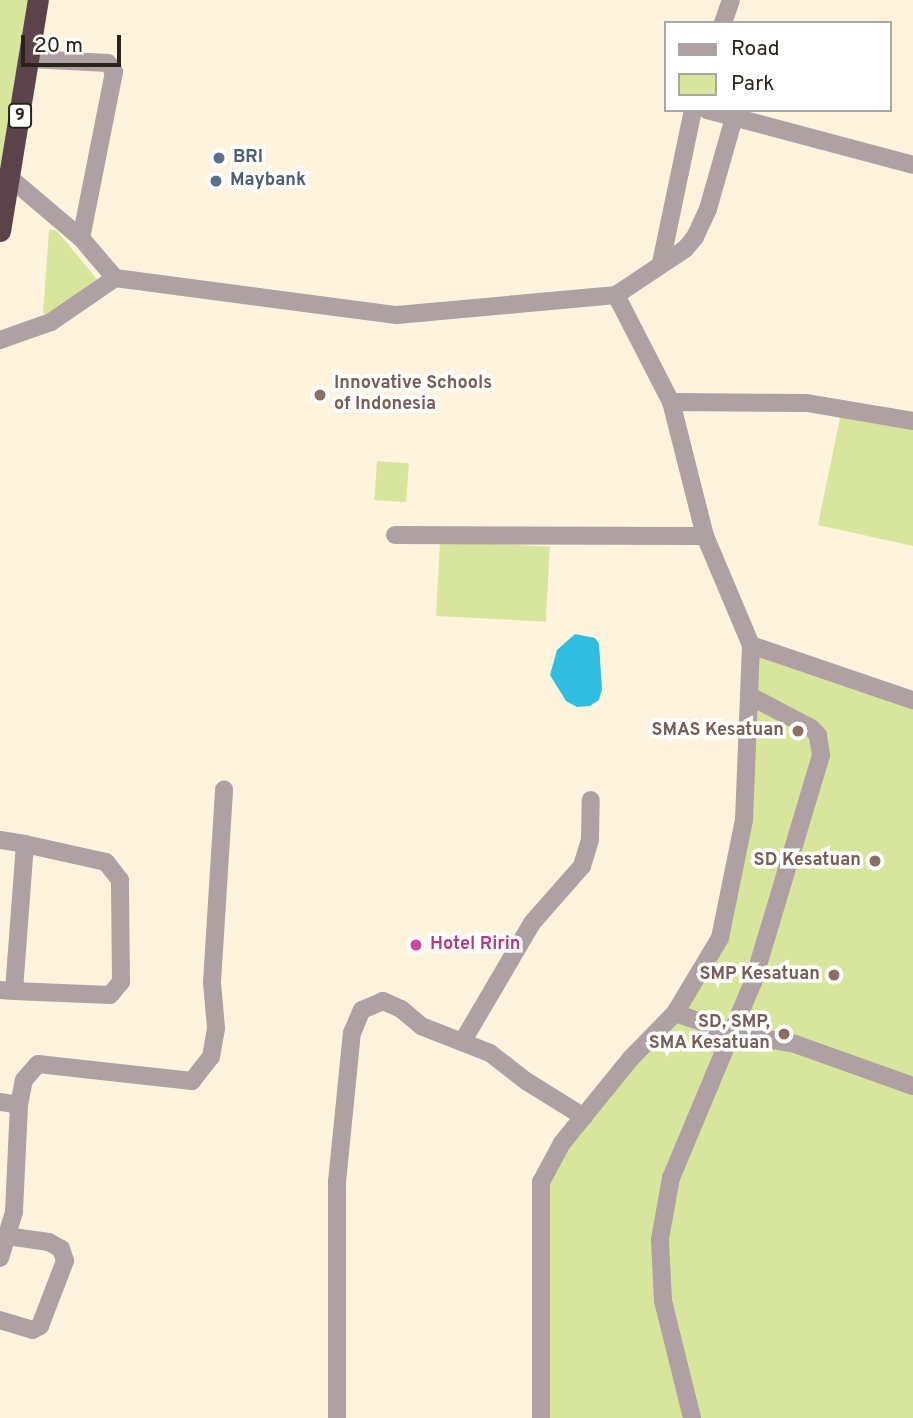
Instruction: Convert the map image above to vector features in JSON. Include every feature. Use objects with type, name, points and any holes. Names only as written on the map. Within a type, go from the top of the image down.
[{"type":"highway","name":"9","points":[[0,231],[31,59],[38,0]]},
{"type":"street","points":[[724,21],[731,0]]},
{"type":"street","points":[[31,59],[108,63],[114,72],[81,238]]},
{"type":"street","points":[[662,263],[694,112]]},
{"type":"street","points":[[714,112],[913,165]]},
{"type":"street","points":[[0,340],[51,322],[115,278],[397,315],[617,295],[685,249],[695,237],[734,118]]},
{"type":"street","points":[[9,177],[81,238],[115,278]]},
{"type":"street","points":[[541,1418],[541,1182],[552,1157],[631,1058],[676,1013],[720,938],[744,820],[751,645],[705,536],[671,402],[617,295]]},
{"type":"street","points":[[671,402],[807,403],[913,421]]},
{"type":"street","points":[[395,535],[705,536]]},
{"type":"street","points":[[751,645],[913,699]]},
{"type":"street","points":[[692,1418],[663,1301],[660,1239],[671,1178],[734,1033],[821,755],[818,736],[811,728],[750,696]]},
{"type":"street","points":[[0,1258],[7,1236],[7,1212],[19,1105],[24,1080],[38,1064],[192,1081],[211,1057],[216,1028],[212,982],[225,789]]},
{"type":"street","points":[[464,1039],[532,923],[582,866],[590,839],[591,800]]},
{"type":"street","points":[[0,840],[25,844],[106,862],[120,880],[121,982],[110,995],[7,991],[25,844]]},
{"type":"street","points":[[337,1418],[337,1182],[352,1033],[362,1010],[383,1001],[401,1009],[421,1026],[464,1039],[584,1117]]},
{"type":"street","points":[[676,1013],[734,1033],[795,1044],[913,1086]]},
{"type":"street","points":[[0,1102],[19,1105]]},
{"type":"street","points":[[0,1320],[32,1330],[40,1325],[65,1261],[61,1249],[49,1242],[7,1236]]},
{"type":"green space","points":[[0,0],[41,0],[0,242]]},
{"type":"green space","points":[[49,229],[57,231],[101,284],[51,318],[43,313]]},
{"type":"green space","points":[[842,408],[913,422],[913,546],[818,525]]},
{"type":"green space","points":[[377,461],[409,463],[406,502],[374,500]]},
{"type":"green space","points":[[440,541],[550,547],[546,622],[436,616]]},
{"type":"green space","name":"SD, SMP, SMA Kesatuan","points":[[751,645],[913,701],[913,1418],[541,1418],[541,1182],[675,1013],[730,900]]},
{"type":"water","points":[[575,634],[595,638],[599,644],[602,689],[599,700],[590,706],[577,707],[566,701],[550,675],[557,650]]},
{"type":"place","name":"BRI","points":[[219,158]]},
{"type":"place","name":"Maybank","points":[[216,181]]},
{"type":"place","name":"Innovative Schools of Indonesia","points":[[320,395]]},
{"type":"place","name":"SMAS Kesatuan","points":[[798,731]]},
{"type":"place","name":"SD Kesatuan","points":[[875,861]]},
{"type":"place","name":"Hotel Ririn","points":[[416,945]]},
{"type":"place","name":"SMP Kesatuan","points":[[834,975]]},
{"type":"place","name":"SD, SMP, SMA Kesatuan","points":[[784,1034]]}]
